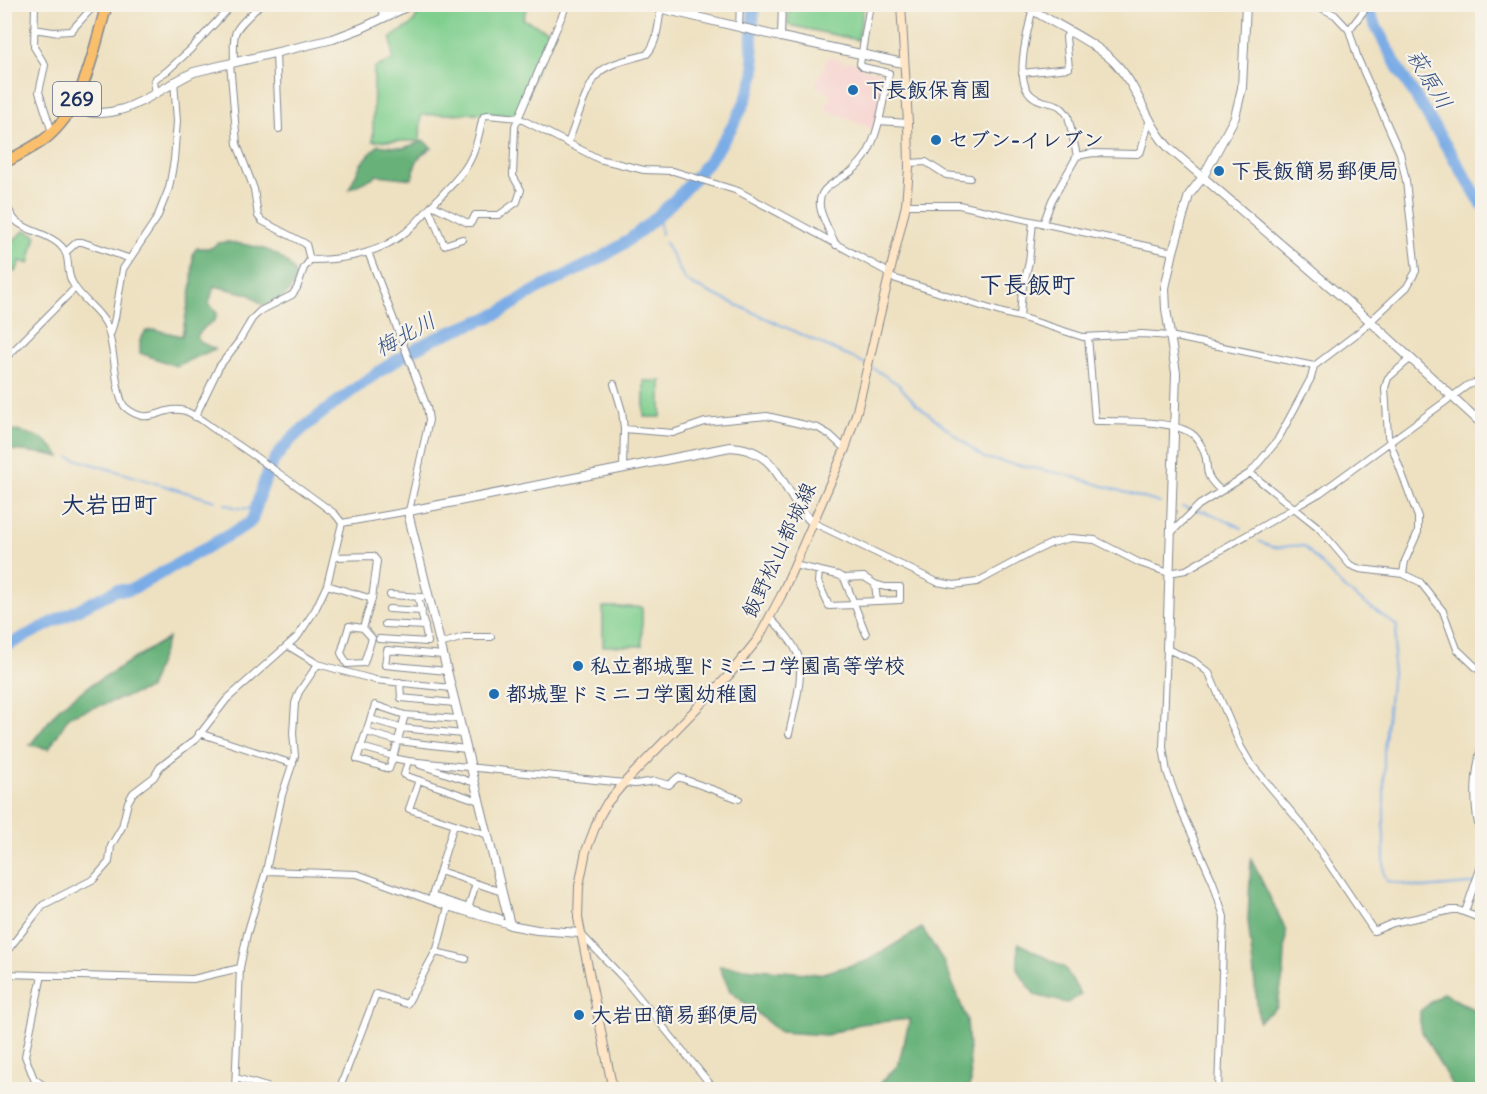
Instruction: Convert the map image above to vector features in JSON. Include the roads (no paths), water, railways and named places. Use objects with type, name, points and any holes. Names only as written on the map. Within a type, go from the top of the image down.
[{"type":"highway","name":"269","points":[[4,163],[52,133],[73,108],[85,78],[107,4]]},
{"type":"main road","name":"飯野松山都城線","points":[[613,1089],[580,933],[578,898],[586,851],[607,803],[729,675],[758,639],[794,566],[845,449],[868,366],[906,204],[909,123],[903,63],[901,4]]},
{"type":"street","points":[[34,4],[34,47],[45,65],[39,92],[52,133]]},
{"type":"street","points":[[34,29],[53,32],[71,31],[92,4]]},
{"type":"street","points":[[156,93],[154,82],[156,78],[183,57],[233,4]]},
{"type":"street","points":[[379,4],[385,18]]},
{"type":"street","points":[[73,108],[83,112],[109,113],[136,106],[174,81],[194,72],[333,39],[413,4]]},
{"type":"street","points":[[431,207],[471,223],[475,215],[499,215],[517,202],[521,190],[514,180],[515,126],[567,4]]},
{"type":"street","points":[[642,4],[903,63]]},
{"type":"street","points":[[740,4],[740,27]]},
{"type":"street","points":[[781,37],[782,4]]},
{"type":"street","points":[[836,245],[820,208],[820,199],[829,184],[851,173],[860,164],[872,144],[889,73],[863,67],[860,64],[870,4]]},
{"type":"street","points":[[1023,4],[1100,50],[1119,66],[1149,122],[1169,148],[1370,321],[1482,424]]},
{"type":"street","points":[[1218,1089],[1224,917],[1216,890],[1180,808],[1167,772],[1163,747],[1176,373],[1165,288],[1189,195],[1203,177],[1229,130],[1238,106],[1242,88],[1246,4]]},
{"type":"street","points":[[1171,533],[1199,504],[1243,479],[1250,472],[1277,441],[1311,378],[1314,366],[1359,332],[1412,280],[1416,271],[1406,181],[1400,153],[1358,59],[1351,27],[1335,15],[1313,4]]},
{"type":"street","points":[[1351,27],[1370,4]]},
{"type":"street","points":[[257,8],[233,36],[232,63],[237,144],[254,189],[258,216],[262,221],[306,244],[310,260]]},
{"type":"street","points":[[568,143],[592,83],[599,73],[610,66],[647,54],[651,49],[654,44],[660,9]]},
{"type":"street","points":[[1032,11],[1023,57],[1022,73],[1026,90],[1030,95],[1042,101],[1058,103],[1065,111],[1077,156],[1052,200],[1043,224]]},
{"type":"street","points":[[1022,73],[1069,68],[1066,37],[1069,32]]},
{"type":"street","points":[[276,53],[279,129]]},
{"type":"street","points":[[110,334],[116,318],[121,276],[128,258],[157,218],[169,188],[177,131],[174,81]]},
{"type":"street","points":[[310,260],[328,260],[368,252],[386,245],[407,232],[461,177],[476,152],[484,116],[509,116],[519,118],[599,159],[628,167],[676,172],[738,191],[884,270],[890,277],[1003,313],[1020,316],[1083,337],[1142,334],[1170,336],[1314,366]]},
{"type":"street","points":[[879,121],[909,123]]},
{"type":"street","points":[[1077,156],[1093,153],[1137,154],[1141,151],[1149,122]]},
{"type":"street","points":[[909,163],[926,162],[946,175],[970,178]]},
{"type":"street","points":[[4,202],[10,215],[19,224],[58,242],[66,252],[70,279],[75,288],[104,320],[110,334],[119,398],[127,409],[151,417],[170,410],[188,412],[255,455],[335,514],[342,523]]},
{"type":"street","points":[[906,204],[959,206],[1173,252]]},
{"type":"street","points":[[431,207],[444,245],[462,239]]},
{"type":"street","points":[[1020,316],[1033,222]]},
{"type":"street","points":[[66,252],[77,242],[82,242],[128,258]]},
{"type":"street","points":[[368,252],[429,414],[408,517],[510,925]]},
{"type":"street","points":[[195,417],[219,367],[252,319],[260,311],[292,295],[310,260]]},
{"type":"street","points":[[4,360],[75,288]]},
{"type":"street","points":[[1088,337],[1095,421],[1130,421],[1174,427],[1191,433],[1198,439],[1205,453],[1206,473],[1209,479],[1220,490]]},
{"type":"street","points":[[1403,574],[1418,532],[1419,517],[1390,443],[1385,388],[1388,378],[1411,358]]},
{"type":"street","points":[[342,523],[730,447],[758,453],[775,468],[801,512],[812,522],[937,582],[954,585],[976,582],[1052,543],[1071,538],[1095,540],[1140,563],[1169,573],[1197,565],[1320,493],[1468,385],[1482,381]]},
{"type":"street","points":[[614,384],[622,411],[624,429],[623,468]]},
{"type":"street","points":[[624,429],[673,433],[705,422],[767,416],[818,428],[830,435],[845,449]]},
{"type":"street","points":[[1250,472],[1318,527],[1350,565],[1360,569],[1403,574],[1420,582],[1443,611],[1457,649],[1482,673]]},
{"type":"street","points":[[4,955],[43,905],[94,879],[109,862],[111,846],[122,827],[128,802],[133,793],[149,782],[160,767],[196,739],[227,699],[288,646],[309,621],[327,585],[342,523]]},
{"type":"street","points":[[334,557],[373,556],[378,561],[372,599],[363,628]]},
{"type":"street","points":[[794,566],[819,571],[838,575],[844,578],[864,577],[885,587],[900,587],[900,600],[829,606],[818,582],[819,571]]},
{"type":"street","points":[[844,578],[866,634]]},
{"type":"street","points":[[875,584],[877,601]]},
{"type":"street","points":[[327,585],[372,599]]},
{"type":"street","points":[[390,595],[428,598]]},
{"type":"street","points":[[379,639],[428,642],[418,597]]},
{"type":"street","points":[[389,609],[422,611]]},
{"type":"street","points":[[769,617],[787,636],[798,654],[800,664],[800,678],[789,734]]},
{"type":"street","points":[[385,624],[425,626]]},
{"type":"street","points":[[349,626],[363,628],[372,638],[364,663],[346,664],[341,653],[349,626]]},
{"type":"street","points":[[440,644],[464,637],[491,637]]},
{"type":"street","points":[[288,646],[318,664],[375,680],[451,688]]},
{"type":"street","points":[[443,655],[387,650],[385,665],[447,671]]},
{"type":"street","points":[[1167,650],[1194,661],[1209,674],[1241,747],[1251,764],[1304,827],[1374,932],[1393,923],[1452,910],[1466,912],[1482,919]]},
{"type":"street","points":[[235,1089],[240,968],[247,934],[266,871],[282,795],[293,764],[296,749],[293,733],[295,703],[299,692],[318,664]]},
{"type":"street","points":[[400,682],[404,714],[389,769],[357,759],[375,705],[404,714],[459,720]]},
{"type":"street","points":[[401,698],[454,703]]},
{"type":"street","points":[[370,719],[401,728],[462,734]]},
{"type":"street","points":[[366,732],[398,741],[466,749]]},
{"type":"street","points":[[199,733],[293,764]]},
{"type":"street","points":[[1482,744],[1476,784],[1482,839]]},
{"type":"street","points":[[361,747],[475,783]]},
{"type":"street","points":[[408,761],[635,784],[655,781],[669,785],[678,777],[739,799]]},
{"type":"street","points":[[408,761],[404,775],[479,801]]},
{"type":"street","points":[[419,780],[409,809],[488,835]]},
{"type":"street","points":[[454,824],[432,896],[500,918]]},
{"type":"street","points":[[1466,912],[1482,863]]},
{"type":"street","points":[[266,871],[357,874],[448,907],[510,925],[537,930],[580,933],[624,979],[715,1089]]},
{"type":"street","points":[[440,871],[502,892]]},
{"type":"street","points":[[468,909],[476,883]]},
{"type":"street","points":[[339,1089],[376,994],[407,1004],[435,951],[448,907]]},
{"type":"street","points":[[435,951],[466,958]]},
{"type":"street","points":[[4,974],[193,979],[240,968]]},
{"type":"street","points":[[42,975],[25,1056],[34,1079],[54,1089]]},
{"type":"street","points":[[236,1078],[277,1089]]},
{"type":"waterway","name":"梅北川","points":[[4,647],[116,590],[130,590],[140,585],[248,524],[252,520],[275,458],[299,432],[328,409],[404,355],[436,338],[499,313],[537,290],[614,250],[635,235],[678,196],[698,174],[717,150],[745,101],[755,72],[752,49],[754,4]]},
{"type":"waterway","name":"萩原川","points":[[1364,4],[1398,68],[1482,204]]},
{"type":"waterway","points":[[659,214],[661,234]]},
{"type":"waterway","points":[[665,242],[685,280],[693,285],[866,364]]},
{"type":"waterway","points":[[871,367],[898,384],[915,403],[984,458],[1067,475],[1160,503]]},
{"type":"waterway","points":[[69,457],[215,501]]},
{"type":"waterway","points":[[225,504],[237,508],[256,509]]},
{"type":"waterway","points":[[1182,507],[1192,509]]},
{"type":"waterway","points":[[1197,510],[1207,512],[1242,528]]},
{"type":"waterway","points":[[1259,541],[1278,548],[1304,546],[1345,589],[1397,626],[1384,750],[1384,874],[1387,881],[1423,888],[1482,883]]},
{"type":"place","name":"下長飯保育園","points":[[853,90]]},
{"type":"place","name":"セブン-イレブン","points":[[936,140]]},
{"type":"place","name":"下長飯簡易郵便局","points":[[1219,171]]},
{"type":"place","name":"私立都城聖ドミニコ学園高等学校","points":[[578,666]]},
{"type":"place","name":"都城聖ドミニコ学園幼稚園","points":[[494,694]]},
{"type":"place","name":"大岩田簡易郵便局","points":[[579,1015]]},
{"type":"district","name":"下長飯町","points":[[1027,285]]},
{"type":"district","name":"大岩田町","points":[[109,505]]}]
